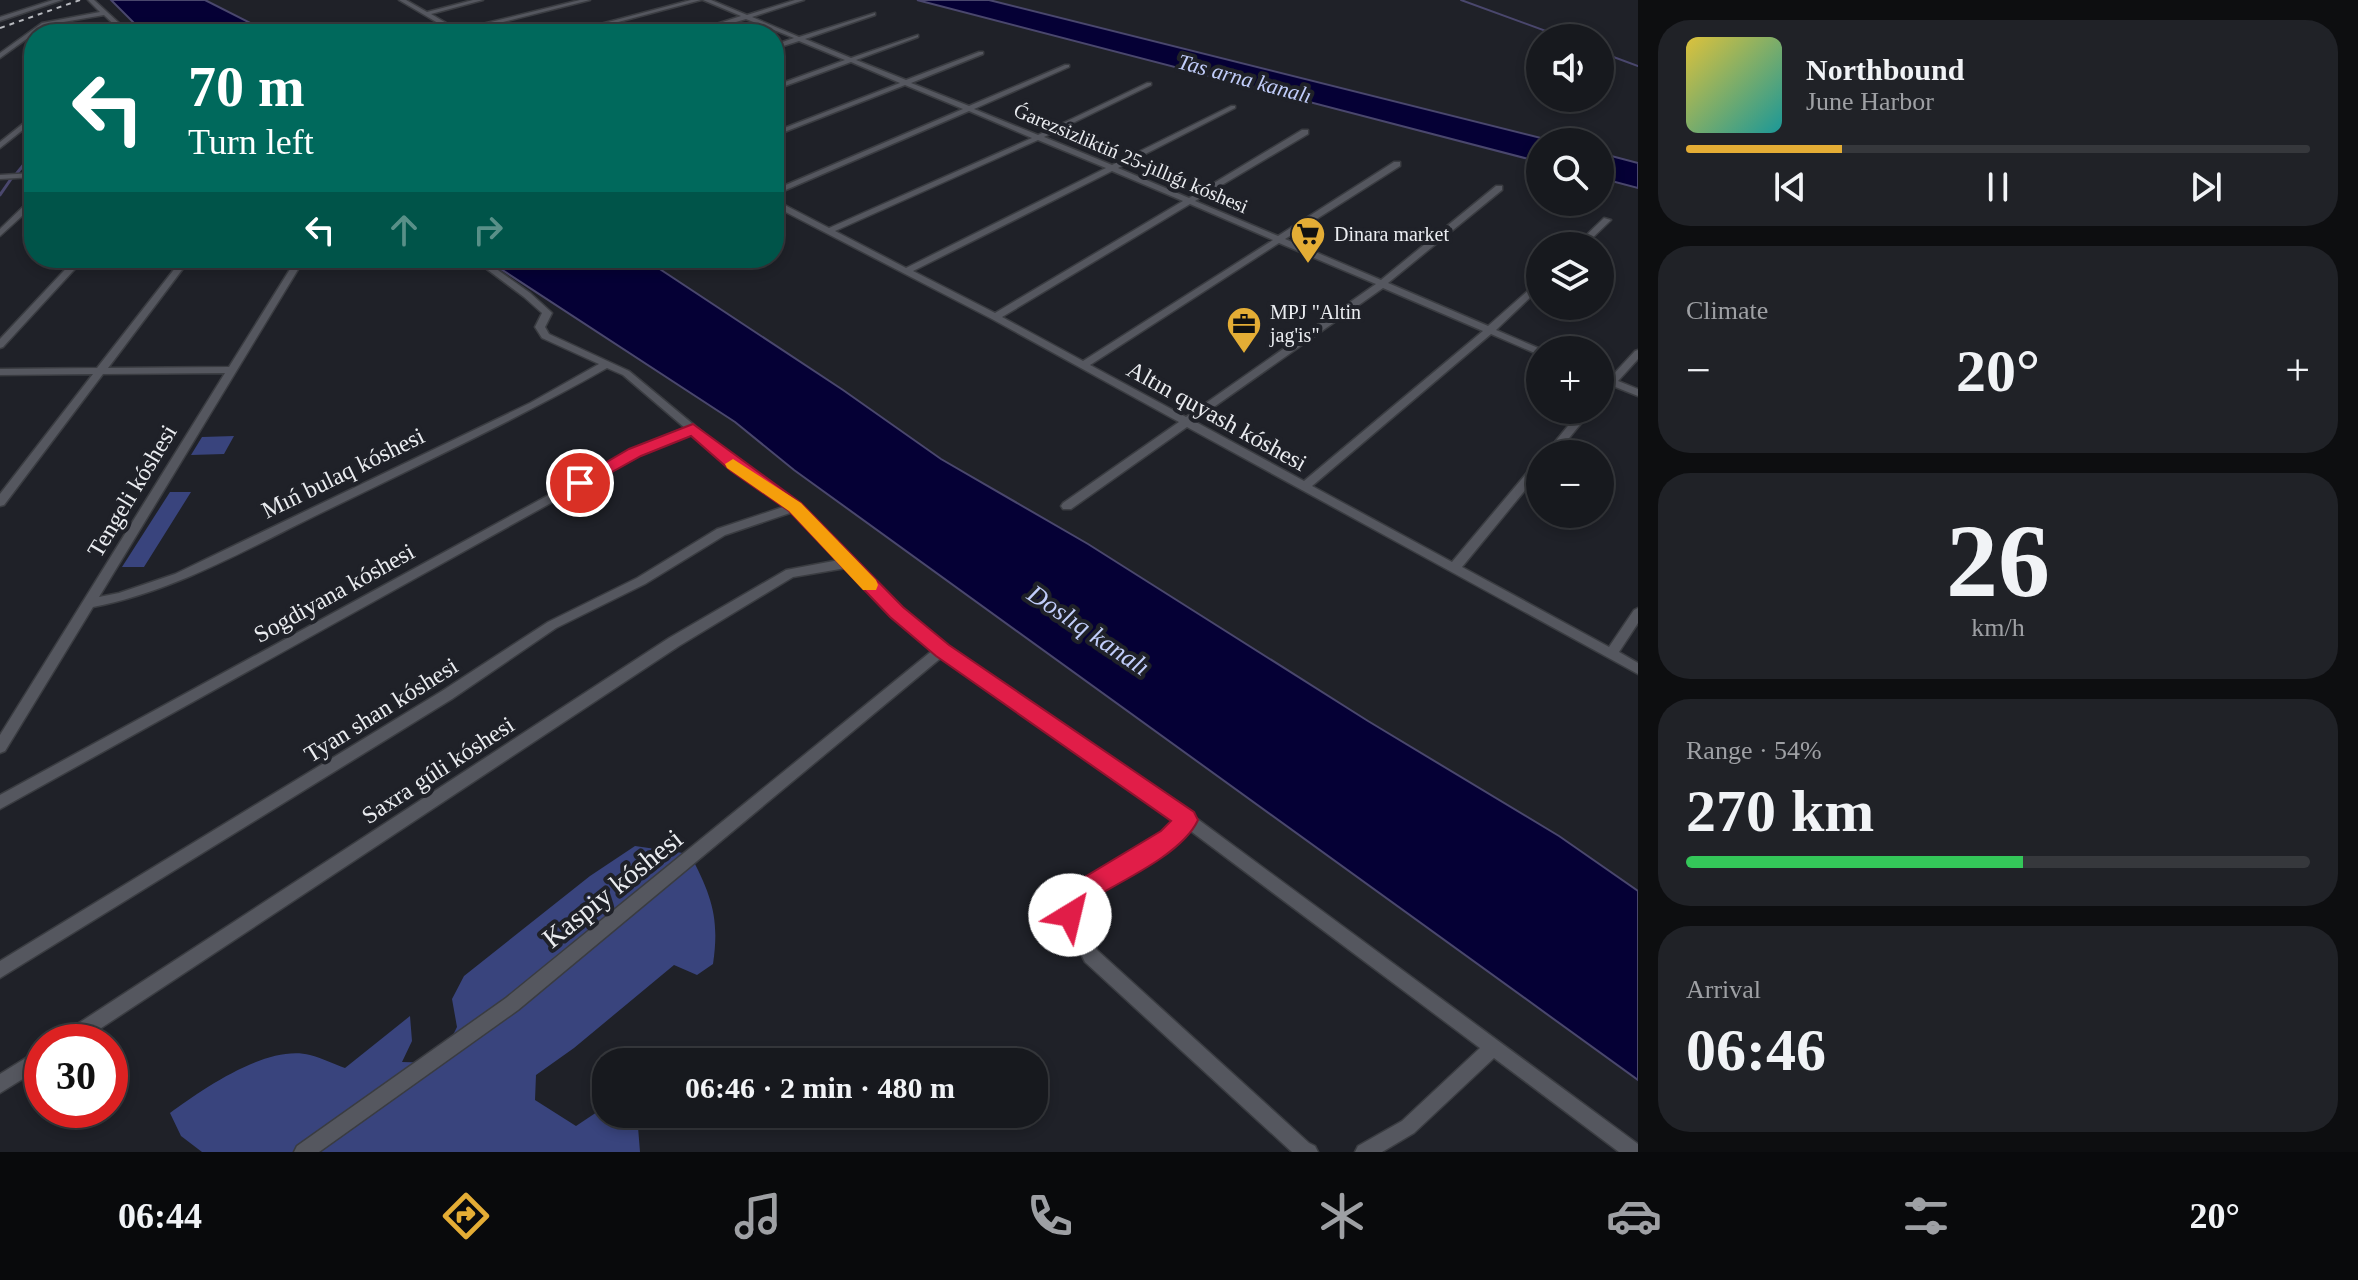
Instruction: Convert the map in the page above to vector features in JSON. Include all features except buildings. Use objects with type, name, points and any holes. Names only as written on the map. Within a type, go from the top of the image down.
[{"type":"street","points":[[0,19],[59,0]]},
{"type":"street","points":[[91,0],[116,24]]},
{"type":"street","points":[[402,0],[443,24]]},
{"type":"street","points":[[425,14],[480,0]]},
{"type":"street","points":[[494,24],[587,0]]},
{"type":"street","points":[[605,24],[698,0]]},
{"type":"street","name":"Ǵarezsizliktiń 25-jıllıǵı kóshesi","points":[[706,0],[766,24]]},
{"type":"street","points":[[724,24],[801,0]]},
{"type":"street","points":[[44,24],[103,13]]},
{"type":"street","points":[[784,44],[873,14]]},
{"type":"street","name":"Ǵarezsizliktiń 25-jıllıǵı kóshesi","points":[[784,31],[1526,346]]},
{"type":"street","points":[[784,84],[916,36]]},
{"type":"street","points":[[0,56],[24,39]]},
{"type":"street","points":[[784,130],[981,53]]},
{"type":"street","points":[[784,189],[1067,66]]},
{"type":"street","points":[[829,231],[1149,84]]},
{"type":"street","points":[[907,271],[1233,107]]},
{"type":"street","points":[[0,146],[24,126]]},
{"type":"street","points":[[995,317],[1305,132]]},
{"type":"street","points":[[1082,366],[1397,164]]},
{"type":"street","points":[[0,177],[24,176]]},
{"type":"street","points":[[1067,506],[1183,421],[1382,284],[1499,188]]},
{"type":"street","name":"Altın quyash kóshesi","points":[[784,208],[995,317],[1638,669]]},
{"type":"street","points":[[0,234],[24,211]]},
{"type":"street","points":[[1594,232],[1607,220]]},
{"type":"street","points":[[0,345],[72,268]]},
{"type":"street","points":[[0,502],[179,268]]},
{"type":"street","name":"Tengeli kóshesi","points":[[0,747],[295,268]]},
{"type":"street","points":[[489,268],[547,313],[540,327],[545,336],[626,373],[737,467],[795,507],[896,612],[942,650],[1187,820],[1634,1152]]},
{"type":"street","points":[[1304,487],[1526,296]]},
{"type":"street","points":[[1614,373],[1638,353]]},
{"type":"street","name":"Mıń bulaq kóshesi","points":[[90,603],[120,597],[179,577],[534,405],[607,364]]},
{"type":"street","points":[[0,372],[231,370]]},
{"type":"street","points":[[1614,384],[1638,393]]},
{"type":"street","points":[[1562,440],[1575,424]]},
{"type":"street","name":"Sogdiyana kóshesi","points":[[0,802],[635,452],[693,429]]},
{"type":"street","points":[[1454,568],[1526,482]]},
{"type":"street","name":"Tyan shan kóshesi","points":[[0,970],[447,695],[552,625],[641,581],[721,532],[795,507]]},
{"type":"street","name":"Saxra gúli kóshesi","points":[[92,1024],[674,642],[790,573],[847,563]]},
{"type":"street","points":[[1611,654],[1638,613]]},
{"type":"street","name":"Kaspiy kóshesi","points":[[303,1152],[512,1004],[942,650]]},
{"type":"street","points":[[0,718],[17,718]]},
{"type":"street","points":[[1187,820],[1169,839],[1073,897],[1070,915],[1091,956],[1303,1150],[1309,1152]]},
{"type":"street","points":[[1364,1152],[1408,1127],[1493,1047]]},
{"type":"street","points":[[0,1084],[24,1069]]},
{"type":"shaded area","points":[[234,436],[224,454],[191,455],[202,437]]},
{"type":"shaded area","points":[[170,492],[191,492],[144,567],[122,567]]},
{"type":"shaded area","points":[[635,846],[690,854],[712,907],[715,933],[713,964],[697,975],[674,965],[574,1048],[536,1075],[535,1100],[576,1126],[592,1115],[592,1128],[638,1128],[640,1152],[202,1152],[181,1136],[170,1113],[236,1071],[275,1056],[293,1053],[314,1056],[345,1068],[410,1016],[412,1041],[402,1062],[439,1063],[457,1027],[452,999],[464,976],[590,876]]},
{"type":"water","points":[[111,0],[205,0],[252,24],[135,24]]},
{"type":"water","name":"Tas arna kanalı","points":[[917,0],[989,0],[1526,134],[1526,158]]},
{"type":"water","points":[[1614,157],[1638,163],[1638,188],[1614,182]]},
{"type":"water","name":"Doslıq kanalı","points":[[499,268],[658,268],[941,459],[1088,544],[1368,721],[1559,836],[1638,891],[1638,1080],[794,470],[735,422]]},
{"type":"waterway","points":[[1461,0],[1527,24]]},
{"type":"waterway","points":[[1614,57],[1638,66]]},
{"type":"waterway","points":[[17,173],[24,164]]},
{"type":"waterway","points":[[0,195],[11,179]]},
{"type":"railway","points":[[0,28],[80,0]]},
{"type":"slow traffic","points":[[733,464],[795,507],[869,585]]},
{"type":"place","name":"Dinara market","points":[[1308,265]]},
{"type":"place","name":"MPJ \"Altin jag'is\"","points":[[1244,355]]},
{"type":"route","points":[[580,483],[635,452],[693,429],[737,467],[795,507],[896,612],[942,650],[1187,820],[1169,839],[1073,897],[1070,915]]}]
